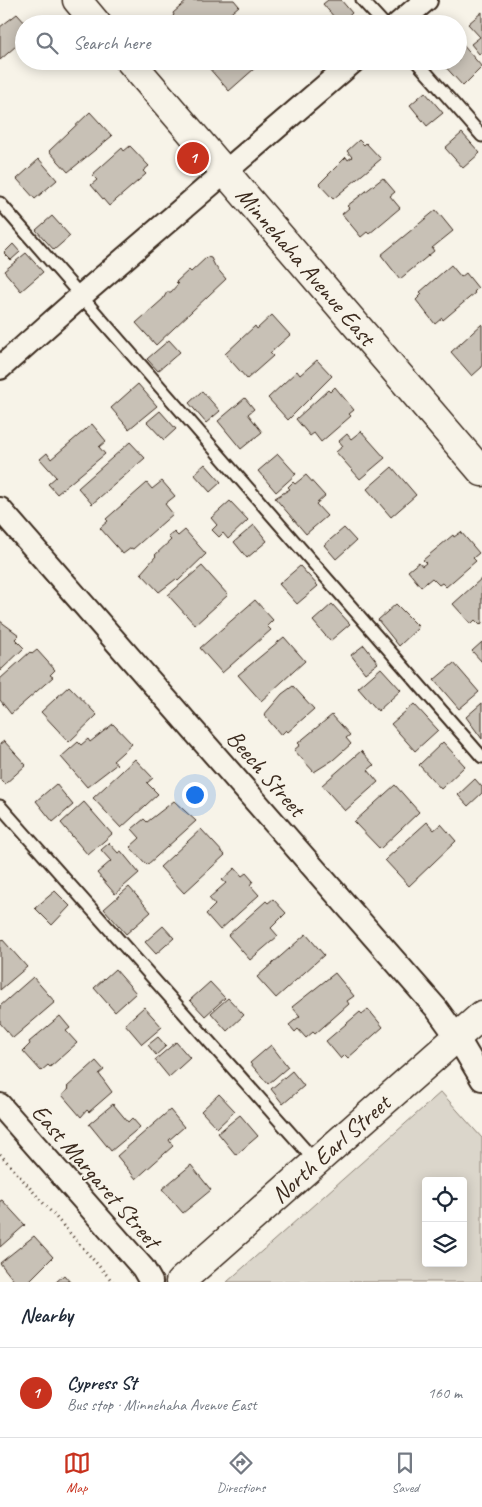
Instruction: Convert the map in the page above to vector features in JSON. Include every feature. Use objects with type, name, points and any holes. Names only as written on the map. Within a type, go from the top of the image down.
[{"type":"main road","points":[[77,0],[90,15]]},
{"type":"main road","name":"Minnehaha Avenue East","points":[[138,70],[482,472]]},
{"type":"main road","name":"North Earl Street","points":[[180,1282],[482,1015]]},
{"type":"street","points":[[408,15],[426,0]]},
{"type":"street","points":[[0,368],[343,70]]},
{"type":"street","name":"Beech Street","points":[[0,509],[436,1008],[458,1037],[482,1079]]},
{"type":"street","name":"East Margaret Street","points":[[0,1105],[143,1268],[151,1282]]},
{"type":"lane","points":[[362,0],[376,15]]},
{"type":"lane","points":[[424,70],[482,136]]},
{"type":"lane","points":[[0,203],[482,757]]},
{"type":"lane","points":[[0,806],[316,1162]]},
{"type":"path","points":[[0,1154],[113,1282]]},
{"type":"shaded area","points":[[441,1092],[482,1138],[482,1282],[227,1282]]},
{"type":"building","points":[[188,0],[234,0],[239,6],[228,15],[174,15],[173,13]]},
{"type":"building","points":[[328,0],[341,0],[352,13],[350,15],[332,15],[323,4]]},
{"type":"building","points":[[482,12],[482,52],[479,54],[471,44],[480,37],[468,24]]},
{"type":"building","points":[[15,16],[15,47],[0,60],[0,27]]},
{"type":"building","points":[[467,50],[482,67],[463,86],[448,70],[467,70]]},
{"type":"building","points":[[211,70],[253,70],[229,91]]},
{"type":"building","points":[[425,92],[443,113],[427,126],[410,105]]},
{"type":"building","points":[[90,112],[112,136],[68,172],[49,151]]},
{"type":"building","points":[[462,133],[480,153],[463,168],[445,148]]},
{"type":"building","points":[[359,140],[364,145],[366,143],[381,159],[333,199],[319,184],[346,157],[348,160],[352,157],[347,151]]},
{"type":"building","points":[[130,146],[149,166],[143,171],[146,174],[109,206],[91,185],[97,180],[92,175],[122,148],[124,151]]},
{"type":"building","points":[[39,159],[57,180],[35,199],[17,179]]},
{"type":"building","points":[[383,178],[395,192],[390,196],[400,208],[369,234],[367,232],[361,237],[342,214],[349,208],[347,206]]},
{"type":"building","points":[[436,210],[453,231],[432,248],[434,251],[400,279],[381,255]]},
{"type":"building","points":[[52,216],[70,236],[54,250],[36,230]]},
{"type":"building","points":[[13,244],[20,252],[11,260],[4,253]]},
{"type":"building","points":[[26,253],[43,272],[21,291],[4,271]]},
{"type":"building","points":[[207,257],[211,258],[226,279],[156,345],[136,323],[163,299],[167,292],[171,292],[178,284],[176,282],[189,270],[191,272]]},
{"type":"building","points":[[451,265],[461,277],[466,273],[478,288],[475,293],[443,320],[442,318],[435,324],[416,300],[422,294],[420,292]]},
{"type":"building","points":[[272,315],[290,335],[270,353],[273,356],[247,379],[225,354],[255,326],[257,329]]},
{"type":"building","points":[[482,324],[482,367],[472,376],[451,352]]},
{"type":"building","points":[[169,340],[180,352],[158,371],[147,359]]},
{"type":"building","points":[[317,360],[332,376],[288,420],[268,398],[297,371],[300,375]]},
{"type":"building","points":[[138,384],[157,406],[129,429],[111,408]]},
{"type":"building","points":[[335,387],[354,410],[349,414],[351,416],[321,442],[314,433],[310,436],[296,419],[328,390],[330,392]]},
{"type":"building","points":[[202,391],[220,411],[206,423],[189,403]]},
{"type":"building","points":[[245,398],[254,409],[248,414],[262,432],[241,449],[218,421]]},
{"type":"building","points":[[160,411],[176,429],[164,440],[147,422]]},
{"type":"building","points":[[92,424],[106,441],[99,447],[105,454],[57,494],[48,484],[56,477],[40,459],[47,453],[51,459]]},
{"type":"building","points":[[361,431],[385,458],[360,479],[336,452],[343,446],[339,441],[347,434],[351,439]]},
{"type":"building","points":[[130,442],[145,458],[92,504],[78,488]]},
{"type":"building","points":[[278,454],[296,474],[276,492],[258,471]]},
{"type":"building","points":[[205,464],[221,482],[210,492],[194,474]]},
{"type":"building","points":[[392,467],[416,495],[391,517],[367,489]]},
{"type":"building","points":[[306,475],[325,496],[316,504],[327,516],[306,534],[275,498],[290,489],[288,487],[293,482],[295,484]]},
{"type":"building","points":[[162,481],[175,496],[165,504],[173,514],[133,549],[131,548],[123,554],[100,528],[108,521],[106,519],[147,483],[152,489]]},
{"type":"building","points":[[230,501],[248,520],[228,539],[223,533],[219,537],[212,530],[217,525],[211,518]]},
{"type":"building","points":[[254,525],[267,541],[247,558],[234,542]]},
{"type":"building","points":[[344,528],[356,541],[336,559],[324,545]]},
{"type":"building","points":[[185,530],[206,554],[178,581],[176,579],[159,592],[141,573],[155,555],[171,540],[168,537],[174,532],[178,536]]},
{"type":"building","points":[[461,532],[479,553],[473,558],[476,561],[446,587],[442,583],[439,585],[432,578],[421,587],[408,571],[419,562],[422,566],[426,563],[423,560],[453,535],[454,537]]},
{"type":"building","points":[[202,566],[228,595],[195,625],[168,595]]},
{"type":"building","points":[[300,566],[318,586],[297,604],[279,584]]},
{"type":"building","points":[[482,578],[482,623],[480,625],[475,620],[471,624],[453,604]]},
{"type":"building","points":[[255,600],[273,620],[267,626],[271,630],[222,673],[200,648]]},
{"type":"building","points":[[332,604],[350,624],[330,641],[313,621]]},
{"type":"building","points":[[396,604],[419,627],[399,646],[378,620]]},
{"type":"building","points":[[0,621],[19,635],[15,639],[24,648],[0,671]]},
{"type":"building","points":[[284,637],[305,661],[261,701],[238,675]]},
{"type":"building","points":[[482,642],[482,662],[472,651]]},
{"type":"building","points":[[364,645],[378,663],[365,673],[351,655]]},
{"type":"building","points":[[37,650],[55,670],[50,675],[53,677],[11,714],[0,700],[0,679],[30,652],[32,654]]},
{"type":"building","points":[[454,663],[479,692],[459,709],[434,680]]},
{"type":"building","points":[[381,668],[401,690],[378,711],[358,688]]},
{"type":"building","points":[[69,686],[97,715],[69,742],[41,712]]},
{"type":"building","points":[[293,686],[314,709],[288,732],[286,730],[281,735],[264,715],[282,694]]},
{"type":"building","points":[[482,703],[482,739],[466,717]]},
{"type":"building","points":[[414,704],[438,730],[415,751],[391,724]]},
{"type":"building","points":[[332,715],[350,735],[346,738],[351,744],[333,760],[314,772],[294,750],[300,745],[298,743]]},
{"type":"building","points":[[113,724],[132,744],[113,761],[117,764],[87,787],[61,757],[78,742],[81,745],[88,739],[90,742]]},
{"type":"building","points":[[4,741],[26,765],[5,784],[0,779],[0,744]]},
{"type":"building","points":[[443,742],[465,766],[441,789],[419,765]]},
{"type":"building","points":[[361,751],[374,765],[368,770],[378,782],[345,811],[322,785]]},
{"type":"building","points":[[135,759],[153,778],[147,783],[158,794],[121,828],[93,798]]},
{"type":"building","points":[[475,779],[482,787],[482,793],[468,806],[458,795]]},
{"type":"building","points":[[56,784],[73,805],[53,822],[36,801]]},
{"type":"building","points":[[395,785],[419,812],[380,849],[354,822]]},
{"type":"building","points":[[174,801],[196,821],[147,865],[130,847],[140,838],[132,829],[144,819],[147,822]]},
{"type":"building","points":[[84,802],[112,834],[88,855],[61,823]]},
{"type":"building","points":[[427,822],[434,830],[441,824],[456,841],[409,886],[385,860]]},
{"type":"building","points":[[201,829],[225,855],[184,893],[160,867]]},
{"type":"building","points":[[109,843],[118,853],[121,851],[139,873],[115,894],[97,873],[111,861],[101,850]]},
{"type":"building","points":[[235,868],[242,876],[246,873],[253,881],[250,885],[259,895],[220,930],[206,914],[215,905],[209,898],[226,883],[222,880]]},
{"type":"building","points":[[129,887],[151,912],[126,934],[104,909]]},
{"type":"building","points":[[55,891],[70,906],[52,925],[35,908]]},
{"type":"building","points":[[273,899],[286,913],[271,928],[278,936],[250,960],[228,935],[266,901],[268,903]]},
{"type":"building","points":[[163,926],[174,938],[156,954],[145,942]]},
{"type":"building","points":[[306,934],[324,955],[276,998],[257,977]]},
{"type":"building","points":[[2,939],[27,967],[0,990],[0,941]]},
{"type":"building","points":[[115,969],[136,993],[115,1012],[94,988]]},
{"type":"building","points":[[335,973],[354,996],[347,1001],[349,1004],[315,1034],[313,1032],[306,1038],[298,1029],[295,1032],[289,1025],[300,1016],[292,1007]]},
{"type":"building","points":[[33,977],[55,1002],[13,1038],[0,1023],[0,1006]]},
{"type":"building","points":[[210,982],[225,998],[205,1016],[190,1000]]},
{"type":"building","points":[[228,998],[244,1015],[227,1031],[211,1013]]},
{"type":"building","points":[[144,1007],[162,1027],[142,1044],[125,1024]]},
{"type":"building","points":[[368,1009],[383,1027],[348,1058],[345,1055],[341,1059],[326,1041],[360,1012],[362,1014]]},
{"type":"building","points":[[60,1016],[70,1028],[66,1031],[77,1043],[50,1067],[48,1065],[41,1071],[23,1051],[30,1044],[29,1042]]},
{"type":"building","points":[[158,1037],[166,1046],[156,1055],[148,1045]]},
{"type":"building","points":[[176,1042],[190,1058],[169,1077],[155,1060]]},
{"type":"building","points":[[271,1045],[288,1067],[268,1084],[250,1063]]},
{"type":"building","points":[[96,1061],[104,1070],[99,1074],[112,1092],[89,1112],[87,1110],[81,1117],[62,1095],[69,1089],[67,1087]]},
{"type":"building","points":[[292,1071],[304,1086],[283,1104],[271,1089]]},
{"type":"building","points":[[219,1094],[235,1111],[217,1128],[201,1111]]},
{"type":"building","points":[[113,1104],[128,1122],[132,1118],[140,1127],[111,1151],[89,1124]]},
{"type":"building","points":[[170,1110],[184,1127],[169,1140],[173,1146],[136,1179],[117,1156]]},
{"type":"building","points":[[240,1115],[258,1136],[236,1155],[218,1133]]},
{"type":"building","points":[[191,1165],[211,1190],[183,1213],[162,1189]]},
{"type":"building","points":[[2,1200],[25,1225],[0,1247],[0,1201]]},
{"type":"building","points":[[34,1236],[53,1257],[28,1282],[15,1282],[0,1263]]},
{"type":"building","points":[[64,1275],[70,1282],[56,1282]]},
{"type":"place","name":"Cypress St","points":[[193,158]]}]
